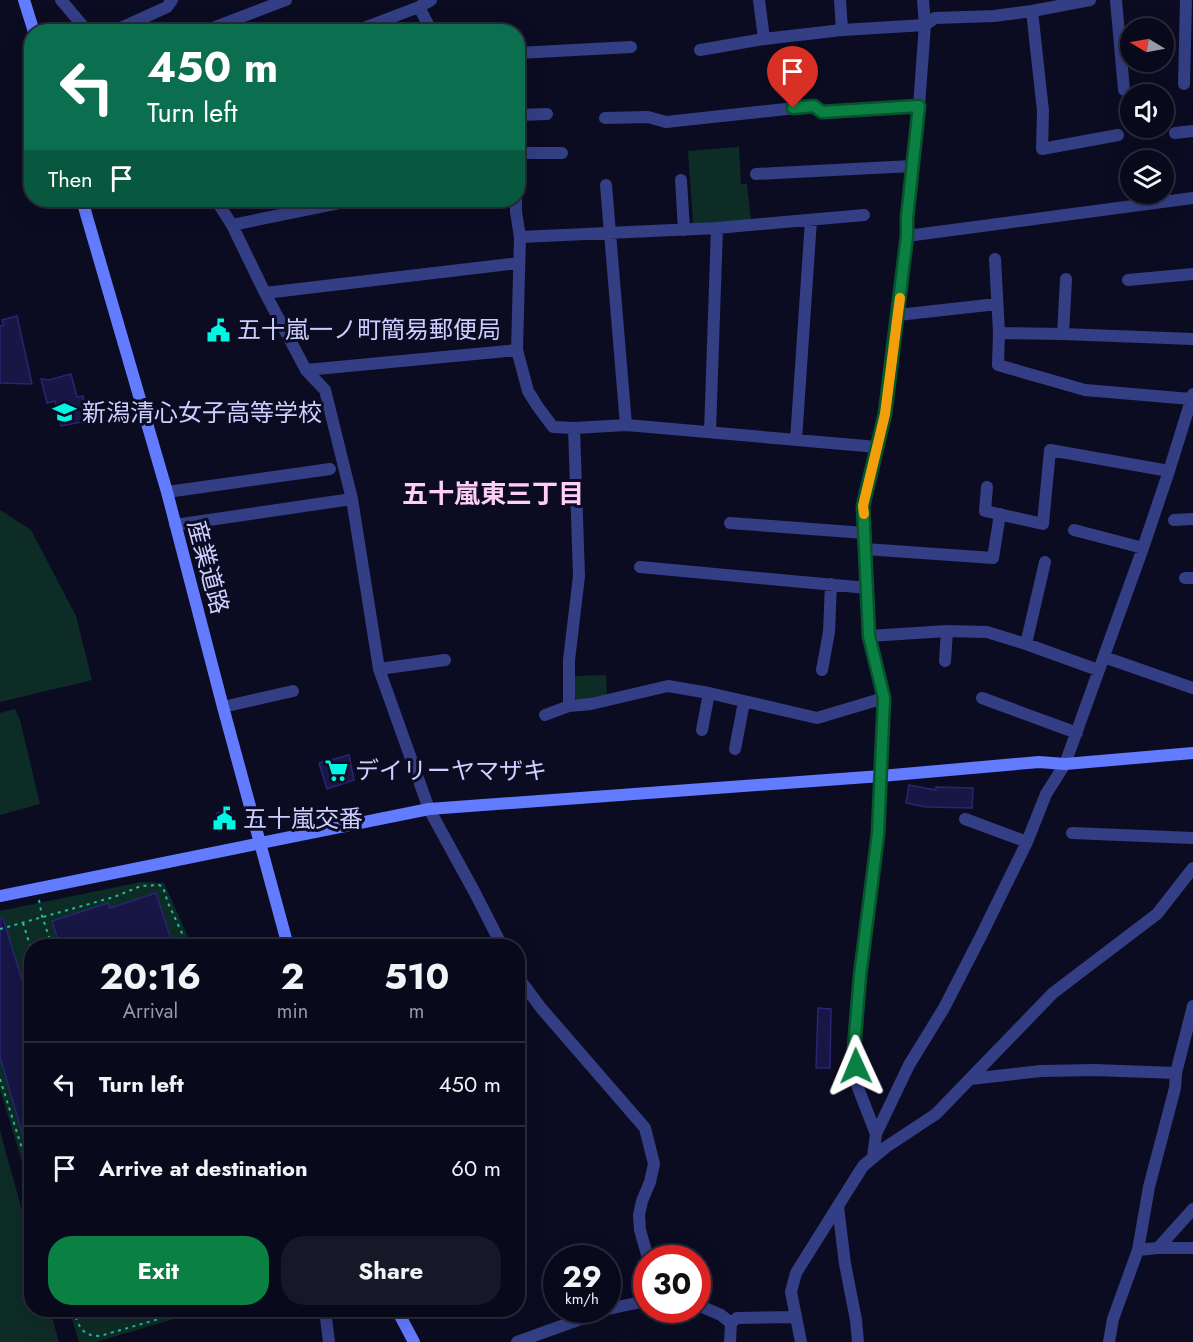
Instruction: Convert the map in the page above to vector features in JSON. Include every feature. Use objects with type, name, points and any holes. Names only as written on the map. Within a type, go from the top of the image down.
[{"type":"street","points":[[24,0],[32,24]]},
{"type":"street","points":[[130,24],[167,7],[172,0]]},
{"type":"street","points":[[223,24],[286,0]]},
{"type":"street","points":[[374,24],[431,0]]},
{"type":"street","points":[[759,0],[764,39]]},
{"type":"street","points":[[840,0],[842,30]]},
{"type":"street","points":[[876,1134],[857,1085],[854,1048],[861,959],[878,834],[884,698],[869,636],[863,506],[885,414],[898,315],[919,106],[925,25],[924,0]]},
{"type":"street","points":[[700,50],[764,39],[842,30],[925,25],[935,18],[994,16],[1090,0]]},
{"type":"street","points":[[1116,0],[1123,84]]},
{"type":"street","points":[[1184,84],[1186,0]]},
{"type":"street","points":[[66,1],[82,24]]},
{"type":"street","points":[[419,7],[428,24]]},
{"type":"street","points":[[1032,11],[1043,111],[1042,149],[1118,135]]},
{"type":"street","points":[[525,53],[632,48]]},
{"type":"street","points":[[605,118],[648,117],[666,122],[814,106],[822,112],[919,106]]},
{"type":"street","points":[[525,115],[547,114]]},
{"type":"street","points":[[1175,133],[1193,131]]},
{"type":"street","points":[[525,153],[562,153]]},
{"type":"street","points":[[756,174],[912,166]]},
{"type":"street","points":[[681,180],[684,230]]},
{"type":"street","points":[[606,185],[626,425]]},
{"type":"street","points":[[907,236],[1193,198]]},
{"type":"street","name":"産業道路","points":[[84,207],[167,492],[286,939]]},
{"type":"street","points":[[220,207],[232,225],[306,370],[325,390],[351,499],[379,669],[429,809],[498,939]]},
{"type":"street","points":[[232,225],[320,207]]},
{"type":"street","points":[[516,207],[520,237],[517,350],[528,391],[553,427],[626,425],[877,447]]},
{"type":"street","points":[[520,237],[717,228],[864,215]]},
{"type":"street","points":[[796,440],[811,220]]},
{"type":"street","points":[[710,432],[717,228]]},
{"type":"street","points":[[873,1156],[876,1134],[909,1065],[950,998],[1027,842],[1046,794],[1065,764],[1143,548],[1192,396],[1085,390],[998,366],[999,333],[995,259]]},
{"type":"street","points":[[265,293],[518,264]]},
{"type":"street","points":[[1128,280],[1193,274]]},
{"type":"street","points":[[1063,334],[1066,279]]},
{"type":"street","points":[[898,315],[997,304]]},
{"type":"street","points":[[999,333],[1193,339]]},
{"type":"street","points":[[306,370],[517,350]]},
{"type":"street","points":[[569,706],[569,660],[579,576],[574,428]]},
{"type":"street","points":[[987,487],[985,511],[1043,524],[1050,450],[1169,471]]},
{"type":"street","points":[[167,492],[330,469]]},
{"type":"street","points":[[175,525],[351,499]]},
{"type":"street","points":[[865,549],[993,558],[1000,514]]},
{"type":"street","points":[[1174,520],[1193,519]]},
{"type":"street","points":[[730,523],[864,533]]},
{"type":"street","points":[[1074,530],[1143,548]]},
{"type":"street","points":[[1026,644],[1045,562]]},
{"type":"street","points":[[640,567],[867,588]]},
{"type":"street","points":[[822,670],[829,632],[831,584]]},
{"type":"street","points":[[869,636],[947,631],[987,632],[1098,670]]},
{"type":"street","points":[[945,661],[947,631]]},
{"type":"street","points":[[1104,657],[1193,688]]},
{"type":"street","points":[[379,669],[445,660]]},
{"type":"street","points":[[545,715],[569,706],[591,704],[668,686],[817,718],[884,698]]},
{"type":"street","points":[[223,707],[293,691]]},
{"type":"street","points":[[702,730],[709,693]]},
{"type":"street","points":[[982,698],[1077,733]]},
{"type":"street","points":[[735,749],[744,702]]},
{"type":"street","points":[[0,896],[429,809],[1039,762],[1065,764],[1193,753]]},
{"type":"street","points":[[965,819],[1027,842]]},
{"type":"street","points":[[1072,833],[1193,838]]},
{"type":"street","points":[[801,1342],[791,1292],[796,1273],[863,1166],[873,1156],[936,1114],[1053,993],[1157,914],[1193,868]]},
{"type":"street","points":[[525,986],[645,1128],[654,1164],[651,1182],[642,1201],[639,1215],[639,1230],[644,1245]]},
{"type":"street","points":[[1110,1342],[1113,1319],[1138,1250],[1149,1186],[1175,1088],[1176,1073],[1193,1006]]},
{"type":"street","points":[[970,1079],[1073,1070],[1176,1073]]},
{"type":"street","points":[[838,1207],[858,1342]]},
{"type":"street","points":[[1158,1248],[1193,1209]]},
{"type":"street","points":[[1138,1250],[1193,1248]]},
{"type":"street","points":[[711,1311],[731,1323]]},
{"type":"street","points":[[326,1317],[329,1342]]},
{"type":"street","points":[[402,1317],[414,1342]]},
{"type":"street","points":[[730,1342],[731,1323],[737,1318],[795,1317]]},
{"type":"street","points":[[517,1342],[569,1323]]},
{"type":"path","points":[[0,929],[114,897],[141,886],[159,885],[163,887],[185,939]]},
{"type":"path","points":[[42,916],[50,939]]},
{"type":"path","points":[[23,923],[28,939]]},
{"type":"path","points":[[0,1079],[24,1155]]},
{"type":"path","points":[[76,1317],[81,1330],[89,1335],[100,1336],[166,1317]]},
{"type":"green space","points":[[739,147],[741,184],[747,184],[751,221],[693,223],[688,151]]},
{"type":"green space","points":[[0,510],[31,530],[76,616],[92,680],[0,702]]},
{"type":"green space","points":[[606,675],[607,697],[583,702],[575,698],[575,676]]},
{"type":"green space","points":[[15,709],[20,720],[40,804],[0,815],[0,713]]},
{"type":"green space","points":[[141,882],[164,883],[189,939],[24,939],[24,1167],[0,1090],[0,911]]},
{"type":"green space","points":[[0,1131],[24,1218],[24,1317],[52,1317],[59,1342],[0,1342]]},
{"type":"green space","points":[[71,1317],[181,1317],[96,1342],[79,1342]]},
{"type":"building","points":[[17,316],[32,384],[0,383],[0,326],[4,325],[2,320]]},
{"type":"building","points":[[71,374],[77,397],[83,396],[87,421],[61,426],[55,401],[47,403],[41,379],[49,380]]},
{"type":"building","name":"デイリーヤマザキ","points":[[349,755],[354,780],[327,789],[319,763]]},
{"type":"building","points":[[909,785],[936,790],[936,787],[973,788],[972,808],[926,807],[906,803]]},
{"type":"building","name":"五十嵐交番","points":[[231,810],[234,825],[221,828],[217,813]]},
{"type":"building","points":[[156,893],[171,939],[58,939],[52,921],[108,903],[110,908]]},
{"type":"building","points":[[0,918],[3,918],[22,980],[24,979],[24,1139],[0,1057]]},
{"type":"building","points":[[818,1008],[831,1009],[830,1068],[816,1068]]},
{"type":"slow traffic","points":[[864,514],[863,506],[885,414],[900,298]]},
{"type":"place","name":"五十嵐一ノ町簡易郵便局","points":[[219,330]]},
{"type":"place","name":"新潟清心女子高等学校","points":[[64,413]]},
{"type":"place","name":"デイリーヤマザキ","points":[[337,771]]},
{"type":"place","name":"五十嵐交番","points":[[225,819]]},
{"type":"district","name":"五十嵐東三丁目","points":[[493,494]]},
{"type":"route","points":[[793,108],[814,106],[822,112],[919,106],[907,236],[885,414],[863,506],[869,636],[884,698],[878,834],[856,1011],[854,1048],[856,1066]]}]
